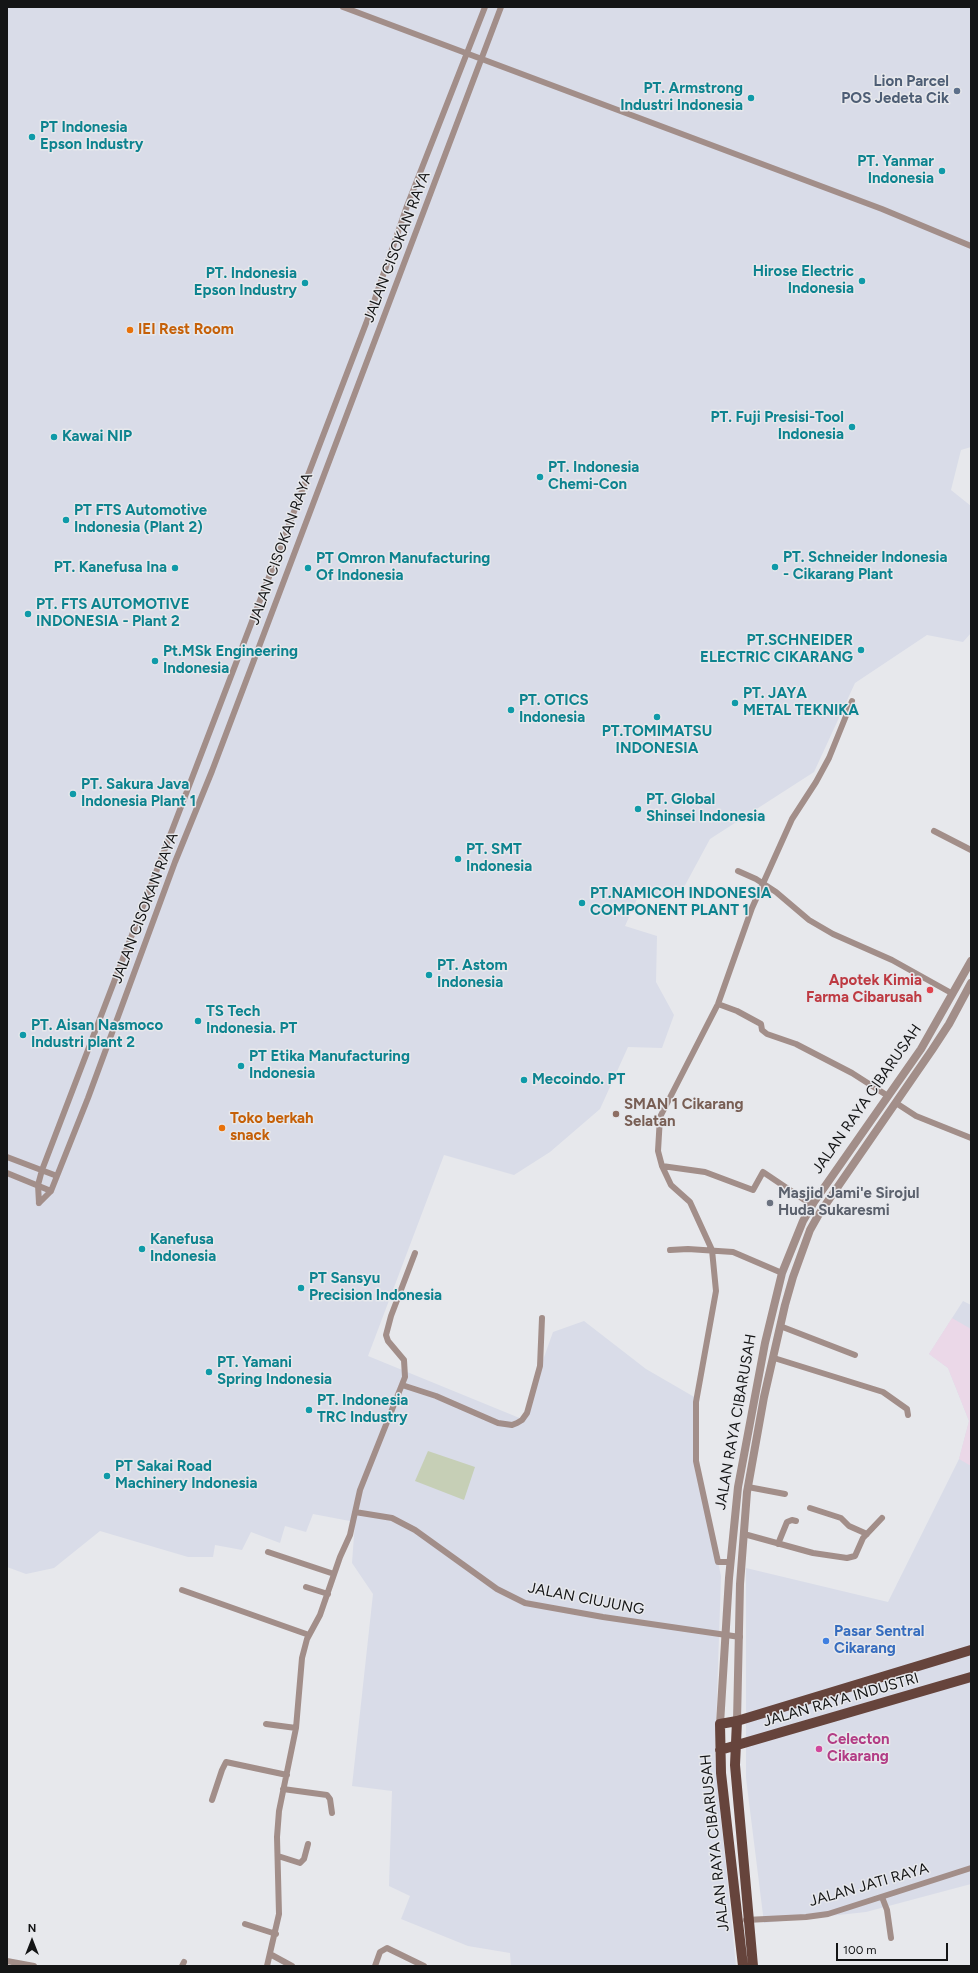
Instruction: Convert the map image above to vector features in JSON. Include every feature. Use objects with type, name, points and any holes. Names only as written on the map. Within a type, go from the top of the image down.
[{"type":"main road","name":"JALAN RAYA INDUSTRI","points":[[720,1724],[737,1721],[971,1650]]},
{"type":"main road","name":"JALAN RAYA INDUSTRI","points":[[720,1750],[971,1677]]},
{"type":"main road","name":"JALAN RAYA CIBARUSAH","points":[[737,1721],[737,1788],[744,1921],[743,1966]]},
{"type":"main road","name":"JALAN RAYA CIBARUSAH","points":[[720,1724],[720,1750],[724,1806],[753,1966]]},
{"type":"street","points":[[343,7],[882,209],[971,246]]},
{"type":"street","name":"JALAN CISOKAN RAYA","points":[[485,7],[412,194],[370,313],[42,1170],[38,1185],[39,1203],[51,1191],[57,1176],[501,7]]},
{"type":"street","points":[[731,1562],[718,1562],[696,1461],[696,1402],[716,1291],[712,1250],[690,1202],[671,1185],[662,1166],[658,1151],[660,1117],[681,1073],[695,1051],[718,1004],[747,921],[763,883],[794,815],[816,782],[829,758],[852,701]]},
{"type":"street","points":[[934,831],[971,850]]},
{"type":"street","points":[[738,871],[763,883],[789,901],[815,924],[833,934],[892,960],[953,994]]},
{"type":"street","name":"JALAN RAYA CIBARUSAH","points":[[720,1724],[731,1562],[742,1456],[765,1343],[782,1273],[804,1219],[812,1205],[836,1168],[917,1054],[971,961]]},
{"type":"street","name":"JALAN RAYA CIBARUSAH","points":[[737,1721],[740,1584],[748,1487],[763,1404],[787,1296],[814,1223],[839,1183],[896,1103],[949,1024],[971,983]]},
{"type":"street","points":[[718,1004],[737,1011],[761,1024],[762,1030],[767,1034],[796,1044],[852,1073],[888,1096]]},
{"type":"street","points":[[896,1103],[916,1116],[971,1138]]},
{"type":"street","points":[[7,1157],[57,1176]]},
{"type":"street","points":[[662,1166],[705,1172],[753,1190],[763,1172],[812,1205]]},
{"type":"street","points":[[7,1173],[51,1191]]},
{"type":"street","points":[[804,1219],[814,1223]]},
{"type":"street","points":[[670,1250],[712,1250],[740,1254],[782,1273]]},
{"type":"street","points":[[267,1966],[276,1934],[280,1906],[278,1856],[279,1811],[296,1728],[302,1658],[309,1635],[320,1615],[334,1574],[350,1535],[360,1490],[402,1385],[406,1370],[404,1360],[388,1340],[386,1335],[391,1316],[415,1253]]},
{"type":"street","points":[[786,1263],[797,1266]]},
{"type":"street","points":[[402,1385],[436,1396],[498,1423],[512,1426],[522,1420],[526,1413],[540,1366],[542,1318]]},
{"type":"street","points":[[780,1326],[855,1355]]},
{"type":"street","points":[[774,1358],[883,1392],[907,1409],[908,1415]]},
{"type":"street","points":[[748,1487],[785,1494]]},
{"type":"street","points":[[810,1508],[841,1518],[849,1526],[867,1534]]},
{"type":"street","name":"JALAN CIUJUNG","points":[[355,1512],[392,1518],[415,1530],[497,1589],[525,1603],[604,1618],[740,1638]]},
{"type":"street","points":[[744,1534],[813,1553],[847,1558],[855,1556],[867,1534],[882,1518]]},
{"type":"street","points":[[778,1544],[785,1524],[791,1520],[796,1521]]},
{"type":"street","points":[[268,1552],[334,1574]]},
{"type":"street","points":[[306,1587],[328,1594]]},
{"type":"street","points":[[182,1590],[309,1635]]},
{"type":"street","points":[[266,1724],[296,1728]]},
{"type":"street","points":[[212,1800],[226,1762],[287,1774]]},
{"type":"street","points":[[283,1789],[327,1795],[330,1799],[332,1813]]},
{"type":"street","points":[[278,1856],[300,1863],[304,1859],[308,1844]]},
{"type":"street","name":"JALAN JATI RAYA","points":[[744,1921],[818,1916],[971,1868]]},
{"type":"street","points":[[882,1897],[891,1938]]},
{"type":"street","points":[[246,1924],[276,1934]]},
{"type":"street","points":[[375,1966],[380,1952],[387,1948],[424,1966]]},
{"type":"street","points":[[270,1954],[292,1966]]},
{"type":"street","points":[[7,1961],[34,1966]]},
{"type":"shaded area","points":[[7,7],[971,7],[971,447],[961,450],[951,490],[971,506],[971,633],[963,642],[927,635],[855,683],[814,772],[710,839],[683,889],[637,899],[625,926],[657,936],[656,982],[674,1015],[662,1048],[628,1047],[600,1109],[550,1152],[514,1175],[444,1155],[368,1356],[522,1419],[553,1332],[584,1321],[646,1369],[696,1398],[696,1461],[721,1576],[715,1758],[736,1966],[511,1966],[510,1953],[468,1946],[401,1919],[410,1896],[389,1886],[392,1791],[352,1786],[373,1594],[352,1563],[355,1522],[313,1514],[306,1532],[285,1526],[280,1543],[251,1532],[242,1550],[215,1545],[213,1557],[188,1557],[100,1531],[54,1568],[26,1574],[7,1567]]},
{"type":"shaded area","points":[[963,1301],[971,1305],[971,1884],[866,1912],[764,1923],[746,1778],[746,1568],[888,1602],[959,1459],[969,1421],[948,1368],[929,1354]]},
{"type":"shaded area","points":[[952,1318],[971,1329],[971,1466],[959,1459],[969,1421],[948,1368],[929,1354]]},
{"type":"green space","points":[[428,1451],[475,1467],[464,1500],[415,1481]]},
{"type":"place","name":"Lion Parcel POS Jedeta Cik","points":[[957,91]]},
{"type":"place","name":"PT. Armstrong Industri Indonesia","points":[[751,98]]},
{"type":"place","name":"PT Indonesia Epson Industry","points":[[32,137]]},
{"type":"place","name":"PT. Yanmar Indonesia","points":[[942,171]]},
{"type":"place","name":"Hirose Electric Indonesia","points":[[862,281]]},
{"type":"place","name":"PT. Indonesia Epson Industry","points":[[305,283]]},
{"type":"place","name":"IEI Rest Room","points":[[130,330]]},
{"type":"place","name":"PT. Fuji Presisi-Tool Indonesia","points":[[852,427]]},
{"type":"place","name":"Kawai NIP","points":[[54,437]]},
{"type":"place","name":"PT. Indonesia Chemi-Con","points":[[540,477]]},
{"type":"place","name":"PT FTS Automotive Indonesia (Plant 2)","points":[[66,520]]},
{"type":"place","name":"PT. Schneider Indonesia - Cikarang Plant","points":[[775,567]]},
{"type":"place","name":"PT. Kanefusa Ina","points":[[175,568]]},
{"type":"place","name":"PT Omron Manufacturing Of Indonesia","points":[[308,568]]},
{"type":"place","name":"PT. FTS AUTOMOTIVE INDONESIA - Plant 2","points":[[28,614]]},
{"type":"place","name":"PT.SCHNEIDER ELECTRIC CIKARANG","points":[[861,650]]},
{"type":"place","name":"Pt.MSk Engineering Indonesia","points":[[155,661]]},
{"type":"place","name":"PT. JAYA METAL TEKNIKA","points":[[735,703]]},
{"type":"place","name":"PT. OTICS Indonesia","points":[[511,710]]},
{"type":"place","name":"PT.TOMIMATSU INDONESIA","points":[[657,717]]},
{"type":"place","name":"PT. Sakura Java Indonesia Plant 1","points":[[73,794]]},
{"type":"place","name":"PT. Global Shinsei Indonesia","points":[[638,809]]},
{"type":"place","name":"PT. SMT Indonesia","points":[[458,859]]},
{"type":"place","name":"PT.NAMICOH INDONESIA COMPONENT PLANT 1","points":[[582,903]]},
{"type":"place","name":"PT. Astom Indonesia","points":[[429,975]]},
{"type":"place","name":"Apotek Kimia Farma Cibarusah","points":[[930,990]]},
{"type":"place","name":"TS Tech Indonesia. PT","points":[[198,1021]]},
{"type":"place","name":"PT. Aisan Nasmoco Industri plant 2","points":[[23,1035]]},
{"type":"place","name":"PT Etika Manufacturing Indonesia","points":[[241,1066]]},
{"type":"place","name":"Mecoindo. PT","points":[[524,1080]]},
{"type":"place","name":"SMAN 1 Cikarang Selatan","points":[[616,1114]]},
{"type":"place","name":"Toko berkah snack","points":[[222,1128]]},
{"type":"place","name":"Masjid Jami'e Sirojul Huda Sukaresmi","points":[[770,1203]]},
{"type":"place","name":"Kanefusa Indonesia","points":[[142,1249]]},
{"type":"place","name":"PT Sansyu Precision Indonesia","points":[[301,1288]]},
{"type":"place","name":"PT. Yamani Spring Indonesia","points":[[209,1372]]},
{"type":"place","name":"PT. Indonesia TRC Industry","points":[[309,1410]]},
{"type":"place","name":"PT Sakai Road Machinery Indonesia","points":[[107,1476]]},
{"type":"place","name":"Pasar Sentral Cikarang","points":[[826,1641]]},
{"type":"place","name":"Celecton Cikarang","points":[[819,1749]]}]
